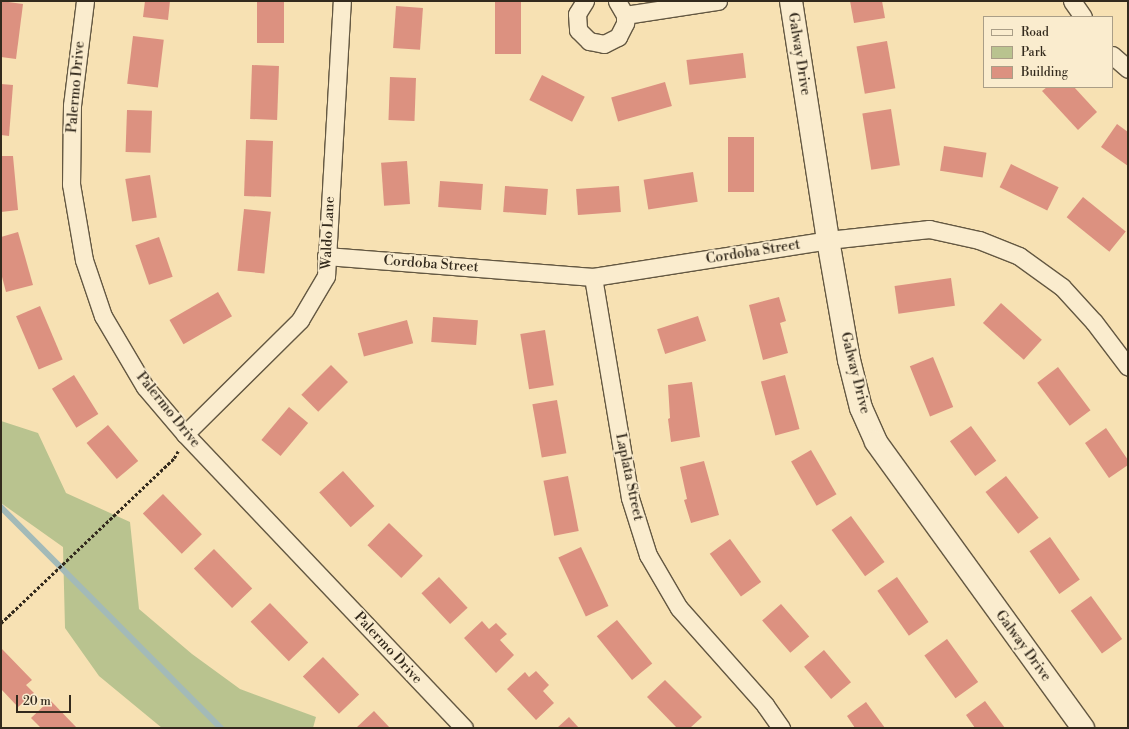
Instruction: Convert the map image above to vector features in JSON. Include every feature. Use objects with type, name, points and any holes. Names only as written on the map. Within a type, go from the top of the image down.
[{"type":"street","name":"Palermo Drive","points":[[85,1],[72,105],[71,184],[84,260],[103,316],[145,387],[185,434],[464,728]]},
{"type":"street","name":"Waldo Lane","points":[[185,434],[300,320],[326,276],[342,1]]},
{"type":"street","points":[[585,1],[580,6],[576,22],[583,36],[596,44],[611,42],[618,37],[625,23],[621,8],[718,1]]},
{"type":"street","name":"Galway Drive","points":[[791,1],[828,240],[849,360],[861,408],[876,442],[1083,728]]},
{"type":"street","points":[[1072,1],[1081,16]]},
{"type":"street","points":[[1113,56],[1128,70]]},
{"type":"street","name":"Cordoba Street","points":[[326,256],[593,277],[828,240],[929,229],[979,240],[1019,256],[1062,287],[1094,322],[1128,367]]},
{"type":"street","name":"Laplata Street","points":[[593,277],[630,498],[648,555],[679,608],[765,705],[781,728]]},
{"type":"path","points":[[1,623],[174,458],[185,434]]},
{"type":"green space","points":[[1,421],[38,433],[66,493],[130,522],[139,609],[192,654],[240,689],[316,717],[313,728],[162,728],[99,676],[65,628],[63,547],[1,503]]},
{"type":"building","points":[[1,1],[23,4],[16,59],[1,57]]},
{"type":"building","points":[[145,1],[170,1],[168,20],[143,17]]},
{"type":"building","points":[[257,1],[284,1],[284,43],[257,43]]},
{"type":"building","points":[[495,1],[521,1],[521,54],[495,54]]},
{"type":"building","points":[[850,1],[882,1],[885,18],[854,23]]},
{"type":"building","points":[[396,6],[423,8],[420,50],[393,48]]},
{"type":"building","points":[[133,36],[164,40],[158,87],[127,84]]},
{"type":"building","points":[[887,41],[895,88],[865,94],[856,46]]},
{"type":"building","points":[[743,53],[746,78],[689,85],[686,60]]},
{"type":"building","points":[[252,65],[279,66],[277,120],[250,119]]},
{"type":"building","points":[[542,75],[585,97],[572,122],[529,100]]},
{"type":"building","points":[[390,77],[416,78],[414,121],[388,120]]},
{"type":"building","points":[[665,82],[672,106],[618,121],[611,97]]},
{"type":"building","points":[[1,84],[13,85],[9,136],[1,135]]},
{"type":"building","points":[[1046,88],[1075,88],[1097,112],[1078,130],[1042,91]]},
{"type":"building","points":[[891,109],[900,165],[871,170],[862,114]]},
{"type":"building","points":[[127,110],[152,111],[151,153],[126,152]]},
{"type":"building","points":[[1117,124],[1128,132],[1128,166],[1101,147]]},
{"type":"building","points":[[728,137],[754,137],[754,192],[728,192]]},
{"type":"building","points":[[246,140],[273,141],[271,197],[244,196]]},
{"type":"building","points":[[944,146],[986,153],[983,177],[940,171]]},
{"type":"building","points":[[1,156],[13,156],[18,210],[1,212]]},
{"type":"building","points":[[407,161],[410,204],[384,206],[381,163]]},
{"type":"building","points":[[1011,164],[1059,187],[1047,211],[1000,187]]},
{"type":"building","points":[[693,172],[698,202],[648,209],[644,180]]},
{"type":"building","points":[[150,175],[157,217],[132,221],[125,179]]},
{"type":"building","points":[[440,181],[483,184],[481,210],[438,207]]},
{"type":"building","points":[[505,186],[548,189],[546,215],[503,212]]},
{"type":"building","points":[[619,186],[621,212],[578,215],[576,189]]},
{"type":"building","points":[[1083,197],[1126,232],[1109,252],[1067,217]]},
{"type":"building","points":[[244,209],[271,212],[264,273],[238,271]]},
{"type":"building","points":[[18,232],[33,285],[6,292],[1,273],[1,237]]},
{"type":"building","points":[[159,237],[173,277],[149,285],[135,245]]},
{"type":"building","points":[[951,278],[955,306],[898,314],[895,286]]},
{"type":"building","points":[[218,292],[232,316],[184,344],[170,320]]},
{"type":"building","points":[[779,297],[786,321],[780,323],[788,353],[763,360],[749,305]]},
{"type":"building","points":[[1001,303],[1042,340],[1024,360],[983,323]]},
{"type":"building","points":[[40,306],[63,359],[39,370],[16,316]]},
{"type":"building","points":[[698,316],[706,341],[665,354],[657,329]]},
{"type":"building","points":[[433,317],[478,320],[476,345],[431,342]]},
{"type":"building","points":[[407,320],[413,343],[364,356],[358,333]]},
{"type":"building","points":[[545,330],[554,385],[529,389],[520,334]]},
{"type":"building","points":[[933,357],[953,407],[930,416],[910,366]]},
{"type":"building","points":[[331,365],[348,382],[318,412],[301,395]]},
{"type":"building","points":[[1058,367],[1090,410],[1070,426],[1037,383]]},
{"type":"building","points":[[74,375],[98,414],[76,428],[52,389]]},
{"type":"building","points":[[785,375],[799,429],[775,436],[761,381]]},
{"type":"building","points":[[692,382],[700,437],[671,442],[668,419],[670,418],[668,385]]},
{"type":"building","points":[[557,400],[566,453],[542,458],[532,404]]},
{"type":"building","points":[[289,407],[308,423],[281,456],[261,440]]},
{"type":"building","points":[[108,425],[138,461],[117,479],[87,443]]},
{"type":"building","points":[[971,426],[996,461],[975,476],[950,441]]},
{"type":"building","points":[[1106,428],[1128,460],[1128,465],[1109,478],[1085,443]]},
{"type":"building","points":[[811,450],[836,494],[817,506],[791,461]]},
{"type":"building","points":[[704,461],[719,515],[691,523],[684,500],[687,499],[680,467]]},
{"type":"building","points":[[343,471],[374,506],[351,527],[319,492]]},
{"type":"building","points":[[568,476],[579,531],[554,536],[543,481]]},
{"type":"building","points":[[1006,476],[1039,518],[1018,534],[986,492]]},
{"type":"building","points":[[163,494],[202,534],[182,554],[143,513]]},
{"type":"building","points":[[851,516],[885,562],[865,576],[832,530]]},
{"type":"building","points":[[389,523],[423,556],[401,578],[367,545]]},
{"type":"building","points":[[1050,537],[1080,580],[1059,594],[1030,551]]},
{"type":"building","points":[[730,539],[761,582],[741,597],[710,554]]},
{"type":"building","points":[[581,547],[608,606],[586,616],[558,558]]},
{"type":"building","points":[[214,549],[252,589],[232,608],[194,568]]},
{"type":"building","points":[[439,577],[468,608],[450,624],[421,593]]},
{"type":"building","points":[[897,577],[929,622],[909,636],[877,591]]},
{"type":"building","points":[[1091,596],[1122,639],[1102,654],[1071,611]]},
{"type":"building","points":[[270,603],[308,643],[289,661],[251,622]]},
{"type":"building","points":[[781,604],[809,636],[790,653],[762,620]]},
{"type":"building","points":[[617,620],[652,664],[632,680],[597,636]]},
{"type":"building","points":[[482,621],[489,629],[496,623],[507,634],[500,640],[514,655],[496,673],[464,638]]},
{"type":"building","points":[[947,639],[978,682],[956,698],[924,655]]},
{"type":"building","points":[[2,649],[32,680],[26,685],[34,693],[18,707],[1,689]]},
{"type":"building","points":[[824,650],[851,682],[831,699],[804,667]]},
{"type":"building","points":[[323,657],[359,694],[339,714],[303,676]]},
{"type":"building","points":[[536,671],[549,685],[543,691],[554,703],[536,720],[507,689],[525,672],[529,677]]},
{"type":"building","points":[[665,680],[702,717],[690,728],[677,728],[647,697]]},
{"type":"building","points":[[50,700],[77,728],[41,728],[31,718]]},
{"type":"building","points":[[985,701],[1005,728],[975,728],[966,715]]},
{"type":"building","points":[[866,702],[885,728],[855,728],[847,716]]},
{"type":"building","points":[[374,711],[390,728],[356,728]]},
{"type":"building","points":[[569,717],[579,728],[557,728]]},
{"type":"waterway","points":[[1,507],[221,728]]}]
